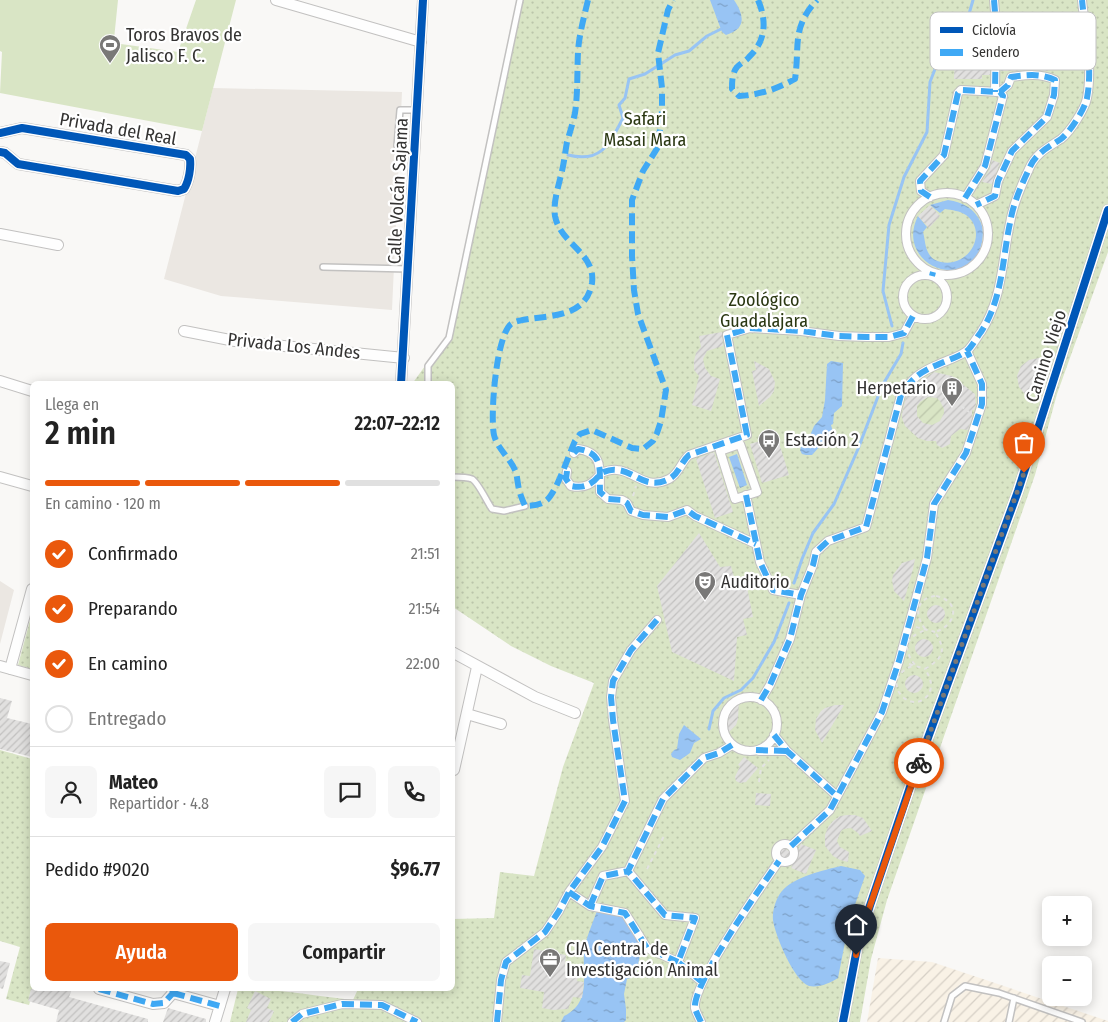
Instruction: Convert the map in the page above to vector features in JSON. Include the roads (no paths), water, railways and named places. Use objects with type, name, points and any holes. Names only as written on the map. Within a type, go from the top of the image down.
[{"type":"street","points":[[276,0],[421,42]]},
{"type":"street","name":"Calle Volcán Sajama","points":[[402,381],[423,0]]},
{"type":"street","points":[[997,70],[998,92]]},
{"type":"street","points":[[761,700],[770,685],[790,639],[800,594],[813,565],[816,552],[828,541],[866,527],[901,395],[909,382],[921,373],[967,351],[982,331],[991,314],[999,292],[1010,222],[1021,187],[1032,161],[1044,149],[1063,137],[1079,116],[1087,100],[1088,70]]},
{"type":"street","points":[[976,205],[995,196],[1000,176],[1012,151],[1047,117],[1054,95],[1055,80],[1036,75],[1011,77],[1008,85],[998,92]]},
{"type":"street","points":[[930,197],[921,191],[920,181],[944,155],[958,93],[961,90],[998,92],[1003,96],[985,166],[965,198]]},
{"type":"street","name":"Privada del Real","points":[[0,134],[22,128],[186,155],[191,163],[187,184],[184,189],[178,190],[18,164],[5,153],[0,152]]},
{"type":"street","points":[[930,197],[915,208],[910,218],[906,230],[907,243],[912,255],[918,262],[932,274],[939,280],[944,285],[948,293],[946,308],[936,317],[922,320],[913,316],[905,306],[904,291],[912,279],[924,275],[932,274],[958,273],[970,267],[981,256],[987,243],[988,227],[985,218],[976,205],[965,198],[949,193],[930,197]]},
{"type":"street","name":"Camino Viejo","points":[[843,1022],[859,938],[910,787],[1018,491],[1108,210]]},
{"type":"street","points":[[0,234],[58,245]]},
{"type":"street","points":[[566,471],[566,479],[571,486],[581,488],[595,481],[601,473],[617,470],[636,478],[660,483],[676,474],[684,459],[689,455],[729,445],[740,444],[757,492],[735,499],[720,451],[729,445],[747,435],[727,335],[750,328],[800,330],[839,336],[889,337],[904,333],[913,316]]},
{"type":"street","name":"Privada Los Andes","points":[[184,331],[235,342],[404,358]]},
{"type":"street","points":[[791,846],[830,810],[882,712],[899,661],[927,558],[934,504],[966,453],[980,415],[982,384],[967,351]]},
{"type":"street","points":[[0,381],[30,391]]},
{"type":"street","points":[[574,453],[578,449],[587,450],[599,462],[601,473],[600,492],[608,499],[622,500],[627,503],[631,511],[643,515],[668,517],[687,510],[695,516],[756,544]]},
{"type":"street","points":[[0,477],[30,485]]},
{"type":"street","points":[[746,495],[760,562],[773,590],[800,594]]},
{"type":"street","points":[[30,595],[5,667],[30,674]]},
{"type":"street","points":[[498,1022],[501,980],[506,962],[544,932],[559,911],[569,892],[602,847],[625,801],[612,705],[613,681],[631,650],[657,620]]},
{"type":"street","points":[[455,654],[535,697],[574,713]]},
{"type":"street","points":[[455,766],[477,667]]},
{"type":"street","points":[[756,750],[770,742],[777,727],[773,711],[768,704],[753,697],[744,698],[729,706],[724,713],[722,722],[726,738],[739,749],[772,751],[787,751]]},
{"type":"street","points":[[467,714],[501,724]]},
{"type":"street","points":[[774,735],[787,751],[837,796]]},
{"type":"street","points":[[628,871],[663,799],[704,758],[719,753],[732,745]]},
{"type":"street","points":[[785,844],[791,846],[794,855],[791,860],[786,863],[780,861],[775,854],[777,848],[785,844]]},
{"type":"street","points":[[701,1022],[695,1006],[702,982],[747,906],[780,861]]},
{"type":"street","points":[[590,906],[603,876],[628,871]]},
{"type":"street","points":[[628,871],[665,915],[696,918],[678,962]]},
{"type":"street","points":[[569,892],[590,906],[625,913],[647,948],[678,962],[702,982]]},
{"type":"street","points":[[106,991],[153,1004],[164,1003],[172,991],[220,1006]]},
{"type":"street","points":[[215,1022],[224,991]]},
{"type":"street","points":[[292,1022],[302,1014],[342,1004],[382,1005],[417,1022]]},
{"type":"lane","points":[[428,381],[428,366],[449,338],[520,0]]},
{"type":"lane","points":[[416,147],[397,146],[400,110],[417,110]]},
{"type":"lane","points":[[322,267],[409,269]]},
{"type":"lane","points":[[455,477],[472,479],[478,484],[484,498],[492,509],[504,511],[524,506]]},
{"type":"lane","points":[[944,1022],[952,996],[965,986],[999,992],[1082,1022]]},
{"type":"lane","points":[[1009,1022],[1014,998]]},
{"type":"lane","points":[[1059,1022],[1060,1014]]},
{"type":"water","points":[[710,0],[734,0],[740,11],[742,21],[738,29],[726,35],[722,32]]},
{"type":"water","points":[[948,200],[959,202],[972,210],[981,223],[983,236],[980,249],[971,262],[959,269],[946,270],[933,266],[922,258],[915,246],[913,232],[918,216],[927,227],[923,232],[928,252],[934,260],[951,262],[960,260],[967,254],[973,247],[976,239],[976,230],[973,222],[966,215],[956,211],[945,209],[940,213],[930,205]]},
{"type":"water","points":[[831,361],[843,363],[842,406],[834,413],[833,424],[831,425],[834,436],[821,445],[812,455],[802,454],[801,447],[807,443],[814,426],[822,417],[827,364]]},
{"type":"water","points":[[737,454],[747,485],[740,488],[729,457]]},
{"type":"water","points":[[684,725],[701,739],[694,743],[690,753],[680,760],[672,757],[671,754],[677,749],[679,734]]},
{"type":"water","points":[[841,866],[860,870],[865,876],[849,922],[838,978],[824,985],[809,986],[797,976],[781,946],[773,920],[775,905],[778,897],[787,886],[810,875]]},
{"type":"water","points":[[597,911],[622,915],[642,944],[636,976],[627,979],[624,994],[626,1020],[624,1022],[561,1022],[564,1016],[573,1010],[583,994],[585,945]]},
{"type":"waterway","points":[[970,12],[973,0]]},
{"type":"waterway","points":[[568,155],[589,156],[603,150],[608,144],[623,118],[619,105],[625,98],[629,79],[645,74],[675,55],[689,51],[707,36],[721,29]]},
{"type":"waterway","points":[[892,326],[883,291],[889,225],[904,177],[927,132],[930,82],[935,70]]},
{"type":"waterway","points":[[794,583],[813,533],[834,504],[858,449],[882,386],[901,354],[903,343]]},
{"type":"waterway","points":[[709,729],[713,711],[724,698],[741,690],[753,678],[774,642],[789,603]]},
{"type":"place","name":"Toros Bravos de Jalisco F. C.","points":[[110,64]]},
{"type":"place","name":"Herpetario","points":[[952,407]]},
{"type":"place","name":"Estación 2","points":[[769,459]]},
{"type":"place","name":"Auditorio","points":[[705,601]]},
{"type":"place","name":"CIA Central de Investigación Animal","points":[[550,978]]},
{"type":"park label","name":"Safari Masai Mara","points":[[645,129]]},
{"type":"park label","name":"Zoológico Guadalajara","points":[[764,310]]}]
